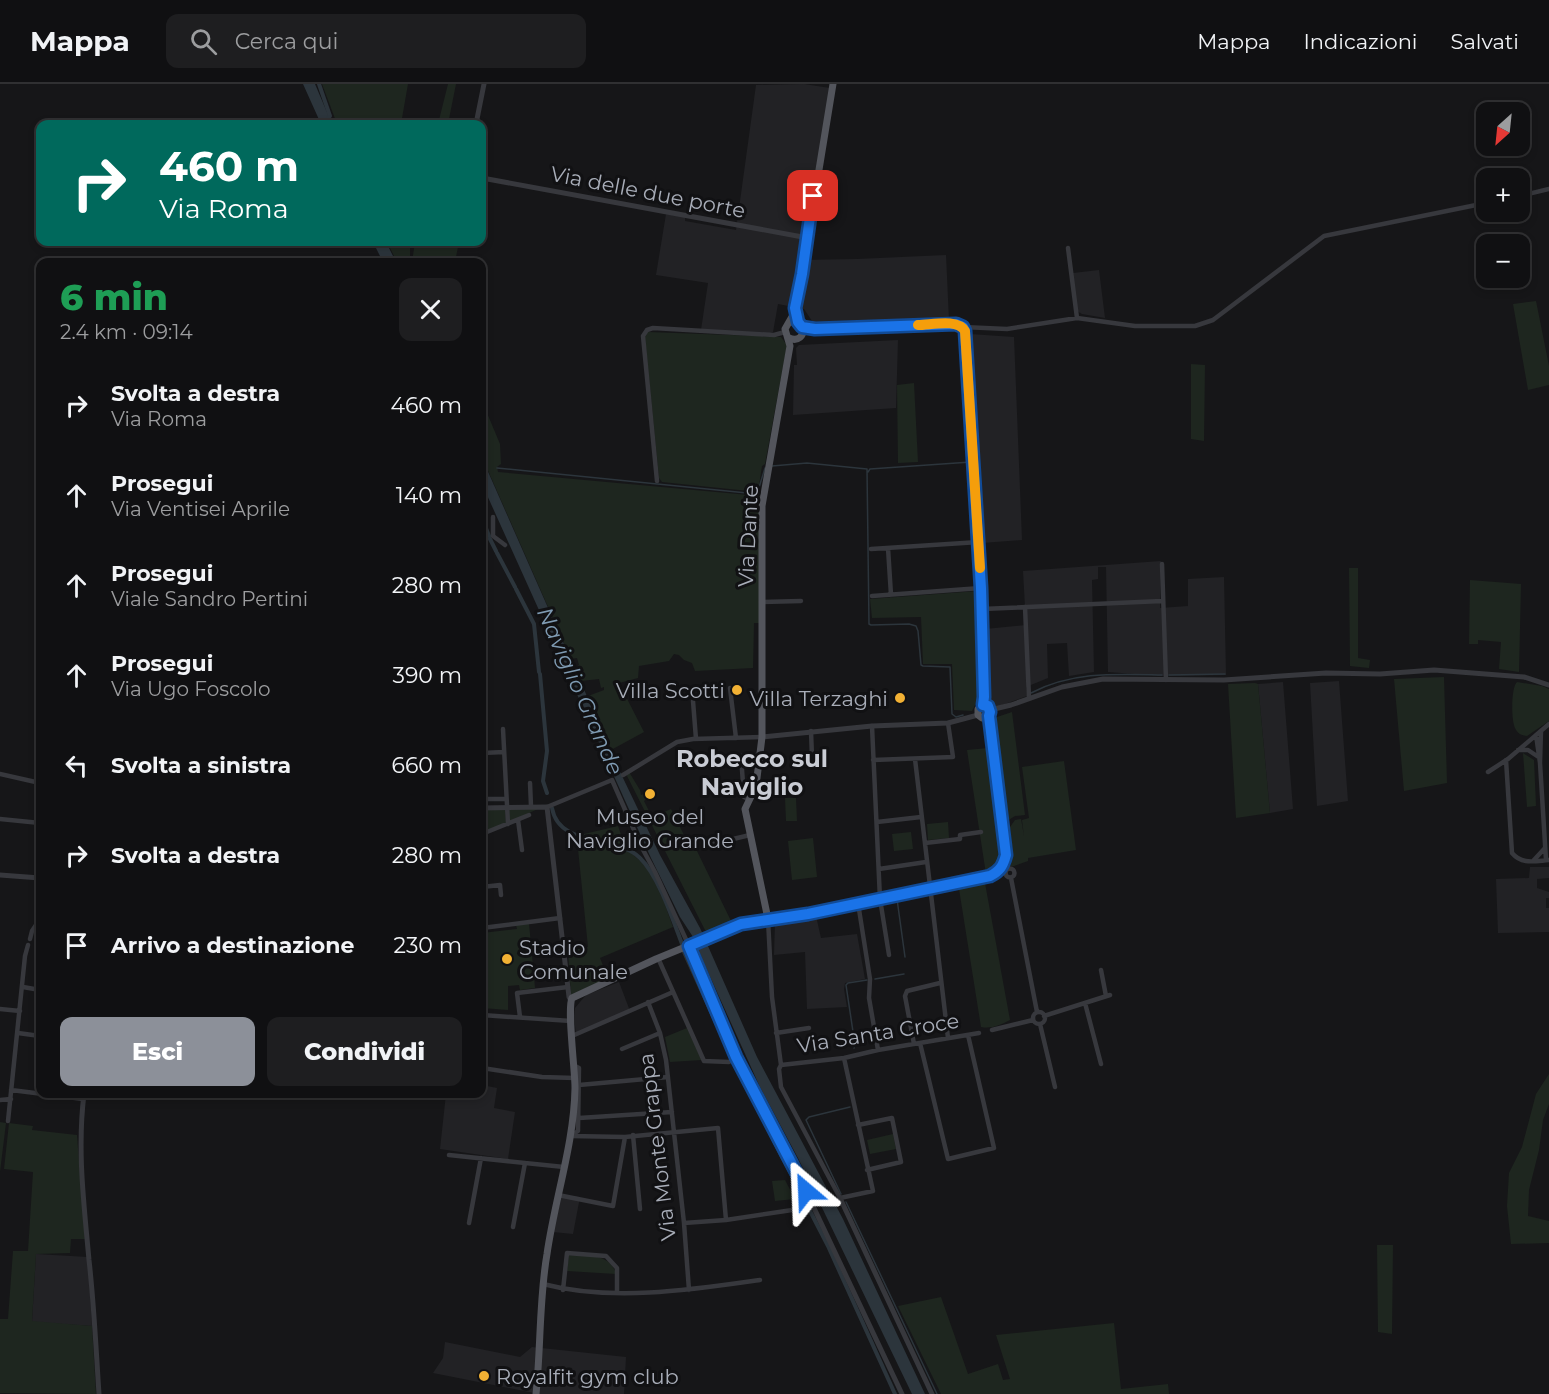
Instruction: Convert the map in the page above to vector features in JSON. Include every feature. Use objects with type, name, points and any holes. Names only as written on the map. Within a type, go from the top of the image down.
[{"type":"main road","points":[[802,335],[797,324],[795,308],[833,84]]},
{"type":"main road","points":[[820,329],[796,339],[787,335],[786,326],[797,324],[820,329],[956,324],[963,327],[965,331],[982,609],[984,697],[983,705],[978,709],[978,715],[982,718],[989,713]]},
{"type":"main road","name":"Via Dante","points":[[748,803],[756,786],[762,737],[762,506],[789,351],[787,335]]},
{"type":"main road","points":[[536,1394],[543,1284],[558,1195],[571,1136],[577,1082],[571,1000],[575,995],[741,924],[808,914],[930,890],[990,876],[1003,870],[1006,855],[989,713],[988,706],[983,705]]},
{"type":"main road","points":[[748,803],[750,835],[768,919]]},
{"type":"main road","points":[[755,921],[762,915],[765,907]]},
{"type":"street","points":[[477,120],[484,84]]},
{"type":"street","name":"Via delle due porte","points":[[486,178],[808,238]]},
{"type":"street","points":[[1530,194],[1549,189]]},
{"type":"street","points":[[963,327],[1007,329],[1077,318],[1135,326],[1195,326],[1213,320],[1324,236],[1476,204]]},
{"type":"street","points":[[1068,248],[1077,318]]},
{"type":"street","points":[[657,481],[643,336],[645,332],[653,328],[787,335]]},
{"type":"street","points":[[493,517],[490,537],[505,545]]},
{"type":"street","points":[[871,549],[979,542]]},
{"type":"street","points":[[888,548],[891,595]]},
{"type":"street","points":[[1162,564],[1166,680]]},
{"type":"street","points":[[872,596],[981,588]]},
{"type":"street","points":[[761,602],[801,601]]},
{"type":"street","points":[[982,609],[1162,601]]},
{"type":"street","points":[[1025,607],[1029,699]]},
{"type":"street","points":[[989,713],[1062,687],[1089,681],[1257,678],[1326,673],[1380,674],[1434,670],[1524,677],[1549,685]]},
{"type":"street","points":[[730,688],[736,738]]},
{"type":"street","points":[[693,701],[696,739]]},
{"type":"street","points":[[623,775],[677,742],[696,739],[762,737],[872,726],[948,723],[978,715]]},
{"type":"street","points":[[873,760],[953,757],[948,723]]},
{"type":"street","points":[[1488,772],[1549,724]]},
{"type":"street","points":[[872,726],[880,899],[889,955]]},
{"type":"street","points":[[503,729],[508,824]]},
{"type":"street","points":[[810,731],[812,757]]},
{"type":"street","points":[[1506,760],[1511,849],[1518,859],[1547,860],[1540,760],[1541,731]]},
{"type":"street","points":[[1536,735],[1540,760]]},
{"type":"street","points":[[1518,750],[1528,750],[1540,760]]},
{"type":"street","points":[[486,753],[504,752]]},
{"type":"street","points":[[748,803],[744,796],[741,756],[759,755]]},
{"type":"street","points":[[915,759],[948,1038]]},
{"type":"street","points":[[720,765],[742,762]]},
{"type":"street","points":[[0,774],[36,782]]},
{"type":"street","points":[[486,808],[547,807],[612,780],[640,846],[691,945],[734,1059],[796,1170],[902,1394]]},
{"type":"street","points":[[530,783],[531,806]]},
{"type":"street","points":[[486,799],[506,799]]},
{"type":"street","points":[[547,807],[571,1000]]},
{"type":"street","points":[[486,832],[529,815]]},
{"type":"street","points":[[877,822],[921,817]]},
{"type":"street","points":[[0,819],[36,823]]},
{"type":"street","points":[[518,820],[522,850]]},
{"type":"street","points":[[925,843],[960,839],[960,835],[981,832]]},
{"type":"street","points":[[708,845],[750,835]]},
{"type":"street","points":[[1531,861],[1545,848]]},
{"type":"street","points":[[879,869],[926,862]]},
{"type":"street","points":[[1003,870],[1013,870],[1014,874],[1011,878],[1037,1012],[1033,1020]]},
{"type":"street","points":[[0,875],[36,878]]},
{"type":"street","points":[[486,887],[500,885],[501,895]]},
{"type":"street","points":[[858,903],[870,979],[869,998],[878,1050]]},
{"type":"street","points":[[486,927],[560,918]]},
{"type":"street","points":[[769,931],[772,921],[777,918]]},
{"type":"street","points":[[768,919],[781,1087],[840,1198],[932,1394]]},
{"type":"street","points":[[8,1121],[25,956],[36,925]]},
{"type":"street","points":[[658,958],[704,1061],[729,1062],[734,1059]]},
{"type":"street","points":[[1037,1012],[1044,1016],[1108,996],[1101,970]]},
{"type":"street","points":[[914,1044],[905,996],[907,991],[940,983]]},
{"type":"street","points":[[23,987],[36,989]]},
{"type":"street","points":[[520,1017],[517,993],[568,987]]},
{"type":"street","points":[[573,1036],[673,992]]},
{"type":"street","name":"Via Monte Grappa","points":[[648,1002],[660,1033],[668,1077],[684,1223],[688,1290]]},
{"type":"street","points":[[1085,1003],[1101,1064]]},
{"type":"street","points":[[0,1008],[20,1011]]},
{"type":"street","points":[[486,1015],[571,1021]]},
{"type":"street","points":[[1040,1024],[1044,1016]]},
{"type":"street","points":[[992,1030],[1033,1020],[1040,1024],[1055,1087]]},
{"type":"street","points":[[776,1033],[809,1028]]},
{"type":"street","points":[[18,1033],[36,1035]]},
{"type":"street","points":[[622,1049],[660,1033]]},
{"type":"street","name":"Via Santa Croce","points":[[781,1065],[844,1058],[979,1033]]},
{"type":"street","points":[[920,1043],[948,1159],[994,1148],[968,1035]]},
{"type":"street","points":[[840,1198],[873,1191],[844,1058]]},
{"type":"street","points":[[486,1069],[577,1082],[668,1077]]},
{"type":"street","points":[[577,1082],[578,1131],[582,1136]]},
{"type":"street","points":[[11,1090],[36,1092]]},
{"type":"street","points":[[83,1098],[80,1170],[99,1394]]},
{"type":"street","points":[[0,1100],[10,1099]]},
{"type":"street","points":[[579,1118],[672,1112]]},
{"type":"street","points":[[858,1125],[892,1118],[901,1162],[867,1170]]},
{"type":"street","points":[[571,1136],[626,1137],[718,1128],[726,1220]]},
{"type":"street","points":[[571,1136],[578,1131]]},
{"type":"street","points":[[633,1136],[640,1209]]},
{"type":"street","points":[[558,1195],[613,1206],[626,1137]]},
{"type":"street","points":[[448,1155],[564,1167]]},
{"type":"street","points":[[469,1223],[480,1158]]},
{"type":"street","points":[[513,1227],[525,1163]]},
{"type":"street","points":[[684,1223],[726,1220],[799,1209],[800,1205]]},
{"type":"street","points":[[563,1290],[567,1254],[606,1257],[617,1268],[617,1292]]},
{"type":"street","points":[[543,1284],[563,1290],[617,1292],[688,1290],[760,1280]]},
{"type":"shaded area","points":[[322,84],[408,84],[402,120],[336,120]]},
{"type":"shaded area","points":[[448,84],[456,84],[449,120],[439,120]]},
{"type":"shaded area","points":[[804,84],[830,88],[801,260],[946,255],[949,320],[814,324],[804,309],[778,304],[773,332],[701,330],[708,283],[656,275],[666,214],[685,217],[685,221],[736,230],[756,85]]},
{"type":"shaded area","points":[[389,246],[410,246],[410,258],[395,258]]},
{"type":"shaded area","points":[[414,246],[458,246],[456,258],[413,258]]},
{"type":"shaded area","points":[[1099,270],[1105,318],[1077,311],[1073,273]]},
{"type":"shaded area","points":[[1536,301],[1549,366],[1549,385],[1528,390],[1513,304]]},
{"type":"shaded area","points":[[648,332],[781,337],[787,345],[758,492],[662,482],[659,478],[645,337]]},
{"type":"shaded area","points":[[970,334],[1014,337],[1022,540],[982,543]]},
{"type":"shaded area","points":[[898,340],[896,408],[793,415],[794,365],[797,365],[796,348],[799,345]]},
{"type":"shaded area","points":[[1191,364],[1205,365],[1204,441],[1191,439]]},
{"type":"shaded area","points":[[914,383],[918,462],[898,463],[897,385]]},
{"type":"shaded area","points":[[486,411],[500,444],[501,464],[497,467],[498,472],[760,496],[760,623],[754,623],[753,668],[695,671],[692,663],[674,654],[669,661],[639,666],[638,678],[619,683],[644,732],[611,750],[588,696],[604,690],[604,687],[601,688],[599,679],[581,681],[576,667],[579,665],[577,658],[571,659],[486,466]]},
{"type":"shaded area","points":[[1161,561],[1160,608],[1188,606],[1188,579],[1224,577],[1226,675],[1160,676],[1108,672],[1106,567],[1098,567],[1098,579],[1092,580],[1094,672],[1069,676],[1067,643],[1047,644],[1048,678],[1026,687],[1027,696],[994,708],[990,707],[985,629],[1026,625],[1023,571]]},
{"type":"shaded area","points":[[1349,568],[1358,568],[1358,658],[1370,660],[1369,668],[1350,666]]},
{"type":"shaded area","points":[[1470,580],[1521,584],[1519,672],[1499,669],[1501,642],[1478,640],[1478,644],[1469,644]]},
{"type":"shaded area","points":[[978,591],[982,692],[972,711],[954,710],[952,664],[923,664],[921,617],[872,618],[870,599]]},
{"type":"shaded area","points":[[1444,677],[1447,783],[1404,791],[1394,679]]},
{"type":"shaded area","points":[[1339,681],[1348,801],[1317,806],[1310,683]]},
{"type":"shaded area","points":[[1283,682],[1293,809],[1270,813],[1258,684]]},
{"type":"shaded area","points":[[1517,682],[1549,689],[1549,721],[1527,736],[1521,735],[1514,724],[1513,697]]},
{"type":"shaded area","points":[[1228,684],[1258,684],[1270,813],[1236,818]]},
{"type":"shaded area","points":[[1012,712],[1025,815],[1015,816],[1007,821],[995,722],[997,717]]},
{"type":"shaded area","points":[[988,748],[1000,853],[996,866],[986,874],[967,750]]},
{"type":"shaded area","points":[[1523,753],[1534,760],[1536,806],[1527,807]]},
{"type":"shaded area","points":[[1064,761],[1076,850],[1028,858],[1028,861],[1010,866],[1013,854],[1010,827],[1015,820],[1021,819],[1024,836],[1022,820],[1029,818],[1022,767]]},
{"type":"shaded area","points":[[629,772],[641,795],[644,794],[646,799],[644,801],[652,817],[671,809],[689,845],[697,851],[732,923],[710,931],[705,930],[626,774]]},
{"type":"shaded area","points":[[785,798],[796,798],[797,821],[786,821]]},
{"type":"shaded area","points":[[505,809],[506,823],[486,831],[486,810]]},
{"type":"shaded area","points":[[507,809],[538,809],[509,822]]},
{"type":"shaded area","points":[[948,822],[949,838],[928,840],[927,824]]},
{"type":"shaded area","points":[[618,826],[629,851],[648,868],[673,927],[600,958],[608,978],[571,995],[568,951],[588,947],[578,849],[586,848],[584,834]]},
{"type":"shaded area","points":[[911,832],[913,849],[894,851],[892,834]]},
{"type":"shaded area","points":[[813,838],[817,877],[792,880],[788,841]]},
{"type":"shaded area","points":[[1530,867],[1549,867],[1549,878],[1537,879],[1537,888],[1549,892],[1549,898],[1546,898],[1546,908],[1549,908],[1549,932],[1498,933],[1496,879],[1529,878]]},
{"type":"shaded area","points":[[985,883],[1010,1020],[999,1025],[981,1027],[959,889]]},
{"type":"shaded area","points":[[816,916],[821,938],[857,934],[865,979],[845,983],[847,1007],[807,1009],[805,952],[774,955],[775,922]]},
{"type":"shaded area","name":"Stadio Comunale","points":[[529,923],[535,988],[520,990],[519,985],[508,986],[508,1010],[486,1008],[486,933],[517,929],[516,925]]},
{"type":"shaded area","points":[[619,982],[630,1011],[576,1035],[575,1008],[586,995]]},
{"type":"shaded area","points":[[687,1028],[702,1060],[670,1062],[665,1037]]},
{"type":"shaded area","points":[[1549,1074],[1549,1104],[1543,1120],[1539,1150],[1529,1190],[1528,1216],[1549,1221],[1549,1243],[1511,1244],[1507,1206],[1509,1173],[1522,1147],[1536,1094]]},
{"type":"shaded area","points":[[486,1086],[497,1088],[494,1108],[515,1112],[508,1159],[440,1149],[446,1098],[486,1098]]},
{"type":"shaded area","points":[[0,1122],[6,1123],[0,1172]]},
{"type":"shaded area","points":[[9,1123],[33,1126],[32,1130],[77,1135],[85,1239],[71,1239],[70,1253],[36,1254],[32,1321],[92,1326],[96,1394],[0,1393],[0,1319],[8,1319],[13,1251],[28,1251],[33,1172],[4,1169]]},
{"type":"shaded area","points":[[893,1134],[896,1149],[870,1154],[867,1140]]},
{"type":"shaded area","points":[[785,1180],[795,1199],[775,1201],[772,1181]]},
{"type":"shaded area","points":[[562,1195],[580,1197],[573,1234],[553,1232]]},
{"type":"shaded area","points":[[1377,1245],[1393,1245],[1392,1334],[1378,1332]]},
{"type":"shaded area","points":[[36,1254],[88,1257],[92,1326],[32,1322]]},
{"type":"shaded area","points":[[569,1255],[603,1259],[609,1262],[616,1274],[567,1271]]},
{"type":"shaded area","points":[[941,1297],[968,1374],[998,1364],[1003,1380],[1010,1379],[996,1335],[1114,1323],[1121,1389],[1168,1384],[1169,1394],[941,1394],[898,1306]]},
{"type":"shaded area","points":[[445,1342],[520,1357],[532,1347],[626,1357],[624,1394],[539,1394],[433,1373],[443,1358]]},
{"type":"water","points":[[303,84],[315,84],[330,120],[319,120]]},
{"type":"water","points":[[375,246],[388,246],[394,258],[381,258]]},
{"type":"water","name":"Naviglio Grande","points":[[486,467],[623,778],[660,855],[700,928],[757,1057],[843,1219],[925,1394],[912,1394],[798,1158],[760,1087],[695,940],[680,917],[651,858],[486,493]]},
{"type":"waterway","points":[[319,84],[330,116],[327,120]]},
{"type":"waterway","points":[[868,472],[870,469],[971,462]]},
{"type":"waterway","points":[[772,466],[807,463],[867,469],[869,624],[916,626],[921,665],[950,667],[952,714],[956,717],[963,715]]},
{"type":"waterway","points":[[497,468],[757,494],[765,468]]},
{"type":"waterway","points":[[486,528],[489,536]]},
{"type":"waterway","points":[[490,539],[496,551]]},
{"type":"waterway","points":[[497,553],[515,587]]},
{"type":"waterway","name":"Naviglio Grande","points":[[516,589],[534,624],[539,672]]},
{"type":"waterway","points":[[540,674],[547,751],[543,781],[547,793]]},
{"type":"waterway","points":[[1031,693],[1079,677],[1112,674],[1162,675]]},
{"type":"waterway","points":[[1169,675],[1225,674]]},
{"type":"waterway","points":[[552,808],[557,821],[565,829],[577,835],[618,846],[640,858],[659,886],[682,944]]},
{"type":"waterway","points":[[897,899],[905,957]]},
{"type":"waterway","points":[[684,952],[732,1058],[828,1246],[895,1394]]},
{"type":"waterway","points":[[875,979],[904,974]]},
{"type":"waterway","points":[[854,1048],[846,985],[867,980]]},
{"type":"waterway","points":[[841,1194],[806,1120],[809,1117],[850,1107]]},
{"type":"waterway","points":[[846,1202],[937,1394]]},
{"type":"slow traffic","points":[[918,325],[956,324],[963,327],[965,331],[980,568]]},
{"type":"place","name":"Villa Scotti","points":[[737,690]]},
{"type":"place","name":"Villa Terzaghi","points":[[900,698]]},
{"type":"place","name":"Museo del Naviglio Grande","points":[[650,794]]},
{"type":"place","name":"Stadio Comunale","points":[[507,959]]},
{"type":"place","name":"Royalfit gym club","points":[[484,1376]]},
{"type":"district","name":"Robecco sul Naviglio","points":[[752,772]]},
{"type":"route","points":[[806,1191],[736,1057],[689,946],[741,924],[808,914],[990,876],[999,872],[1006,855],[990,712],[988,706],[983,705],[981,588],[965,331],[963,327],[956,324],[815,329],[802,327],[798,322],[795,308],[813,196]]}]
